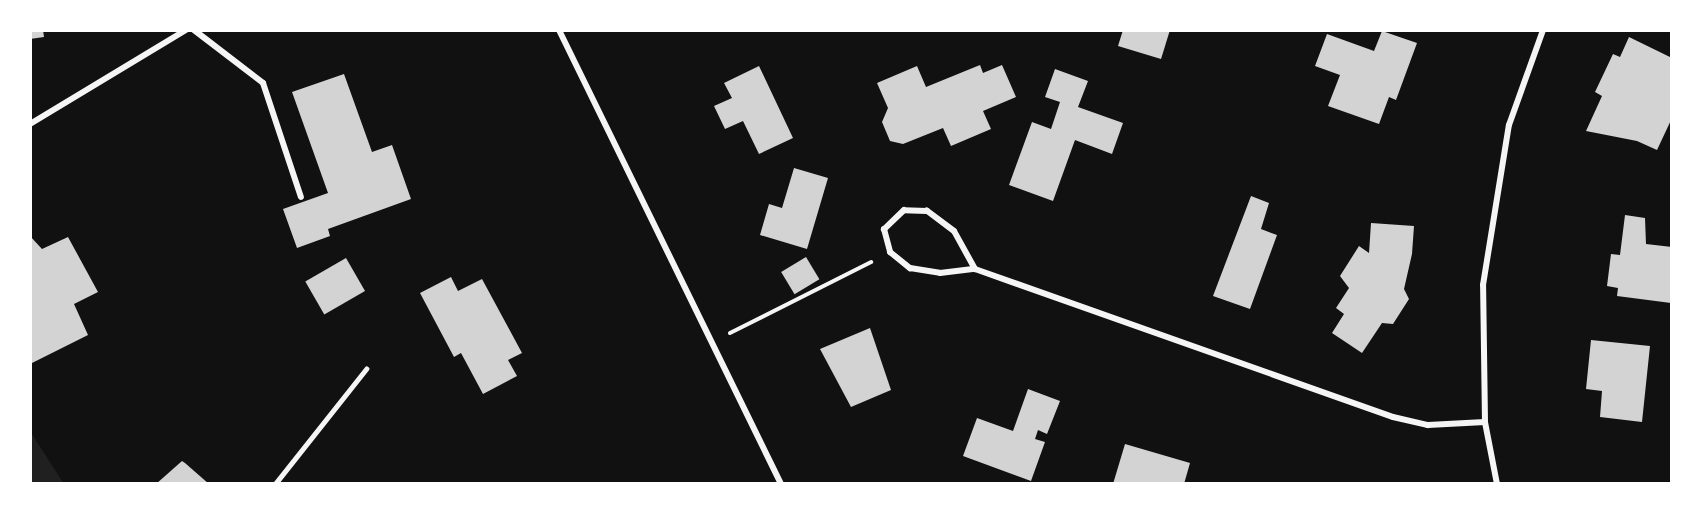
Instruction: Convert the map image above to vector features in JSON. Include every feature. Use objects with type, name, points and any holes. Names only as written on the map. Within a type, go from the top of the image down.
[{"type":"street","points":[[30,124],[186,30]]},
{"type":"street","points":[[194,30],[263,83],[301,197]]},
{"type":"street","points":[[559,30],[710,343],[781,484]]},
{"type":"street","points":[[1497,484],[1485,422],[1481,353],[1488,232],[1509,125],[1543,30]]},
{"type":"street","points":[[975,269],[954,231],[927,211],[904,210],[884,229],[890,252],[910,268],[940,273],[975,269],[1393,417],[1428,425],[1485,422]]},
{"type":"lane","points":[[275,484],[366,369]]},
{"type":"path","points":[[710,343],[890,252]]},
{"type":"shaded area","points":[[30,431],[64,484],[30,484]]},
{"type":"building","points":[[30,30],[43,30],[44,37],[30,39]]},
{"type":"building","points":[[1123,30],[1170,30],[1161,59],[1118,46]]},
{"type":"building","points":[[1382,31],[1417,43],[1396,100],[1389,97],[1379,124],[1328,106],[1340,75],[1315,66],[1327,34],[1374,51]]},
{"type":"building","points":[[1629,37],[1672,58],[1672,118],[1657,150],[1637,141],[1586,131],[1602,96],[1595,92],[1613,54],[1620,57]]},
{"type":"building","points":[[980,65],[983,73],[1002,65],[1016,97],[983,111],[991,129],[951,146],[943,128],[903,144],[890,141],[882,122],[888,108],[877,83],[917,66],[926,87]]},
{"type":"building","points":[[759,66],[793,138],[759,154],[743,121],[725,129],[714,106],[732,98],[724,83]]},
{"type":"building","points":[[1055,69],[1088,81],[1078,107],[1123,123],[1112,154],[1075,140],[1053,201],[1009,185],[1032,122],[1051,129],[1060,102],[1045,97]]},
{"type":"building","points":[[344,74],[372,152],[392,145],[411,199],[328,229],[330,236],[297,248],[283,209],[328,193],[292,92]]},
{"type":"building","points":[[794,168],[828,178],[807,249],[760,235],[769,204],[782,208]]},
{"type":"building","points":[[1251,196],[1269,203],[1261,229],[1277,235],[1250,309],[1213,296]]},
{"type":"building","points":[[1625,215],[1645,218],[1646,244],[1672,247],[1671,303],[1617,296],[1618,288],[1607,286],[1611,254],[1620,255]]},
{"type":"building","points":[[1371,223],[1414,226],[1412,254],[1404,289],[1409,299],[1393,324],[1382,323],[1362,353],[1332,333],[1344,314],[1336,308],[1349,288],[1340,276],[1359,246],[1369,253]]},
{"type":"building","points":[[30,236],[42,249],[68,237],[98,292],[74,304],[88,335],[32,363]]},
{"type":"building","points":[[806,257],[819,279],[795,294],[781,272]]},
{"type":"building","points":[[346,258],[365,291],[324,314],[305,282]]},
{"type":"building","points":[[451,277],[458,291],[482,279],[522,353],[508,360],[517,376],[483,394],[461,353],[454,357],[420,293]]},
{"type":"building","points":[[870,328],[891,390],[851,407],[820,349]]},
{"type":"building","points":[[1591,340],[1650,346],[1642,422],[1600,417],[1602,391],[1586,389]]},
{"type":"building","points":[[1028,389],[1060,401],[1047,434],[1038,430],[1035,439],[1045,442],[1031,481],[963,456],[977,418],[1013,431]]},
{"type":"building","points":[[1125,444],[1190,463],[1184,484],[1113,484]]},
{"type":"building","points":[[182,461],[185,463],[209,484],[156,484]]}]
